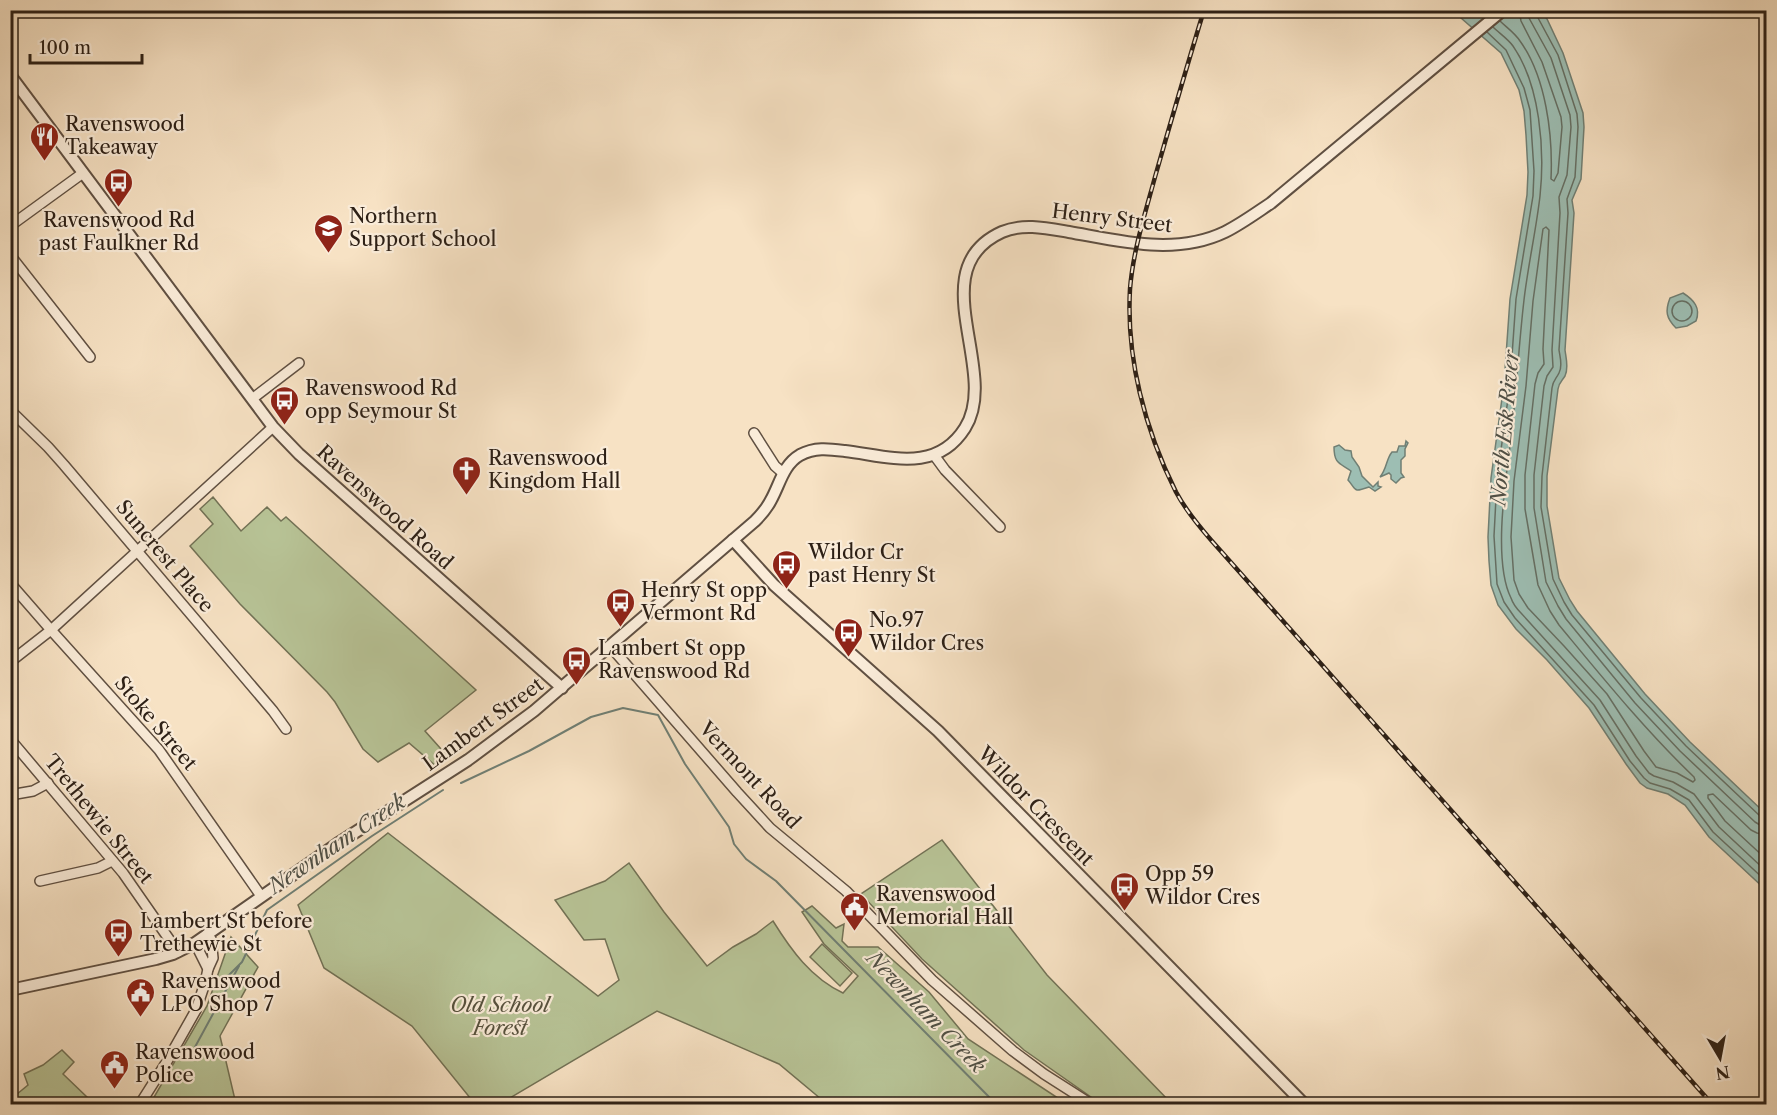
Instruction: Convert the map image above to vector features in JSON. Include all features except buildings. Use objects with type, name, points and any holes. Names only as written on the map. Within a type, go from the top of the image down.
[{"type":"street","name":"Henry Street","points":[[562,688],[733,540],[766,508],[783,473],[792,461],[807,452],[825,449],[921,459],[933,455],[954,442],[961,434],[974,406],[975,386],[963,287],[972,259],[988,241],[1009,229],[1033,226],[1161,246],[1190,243],[1223,233],[1239,225],[1270,203],[1503,10]]},
{"type":"street","name":"Ravenswood Road","points":[[10,75],[273,427],[299,454],[562,688]]},
{"type":"street","points":[[10,226],[83,173]]},
{"type":"street","points":[[10,255],[90,357]]},
{"type":"street","points":[[252,399],[299,363]]},
{"type":"street","name":"Suncrest Place","points":[[10,410],[48,447],[138,551],[286,729]]},
{"type":"street","points":[[10,662],[51,630],[273,427]]},
{"type":"street","points":[[754,433],[775,466],[783,473]]},
{"type":"street","points":[[933,455],[1000,527]]},
{"type":"street","name":"Wildor Crescent","points":[[733,540],[774,585],[938,731],[1305,1104]]},
{"type":"street","name":"Stoke Street","points":[[10,583],[159,750],[261,896]]},
{"type":"street","name":"Vermont Road","points":[[610,646],[770,828],[846,891],[932,980],[1013,1051],[1091,1104]]},
{"type":"street","name":"Lambert Street","points":[[10,990],[156,959],[178,952],[195,943],[338,844],[468,760],[562,688]]},
{"type":"street","name":"Trethewie Street","points":[[10,739],[123,873],[178,952]]},
{"type":"street","points":[[10,795],[33,790],[48,783]]},
{"type":"street","points":[[40,881],[98,868],[112,861]]},
{"type":"street","points":[[140,1104],[191,1020],[213,958],[211,939],[207,934]]},
{"type":"street","points":[[195,943],[208,969]]},
{"type":"green space","points":[[213,497],[241,531],[267,507],[281,521],[286,517],[476,690],[425,731],[449,758],[437,767],[409,743],[378,762],[363,749],[327,692],[240,604],[190,546],[213,524],[200,509]]},
{"type":"green space","name":"Old School Forest","points":[[388,833],[598,996],[619,980],[605,939],[584,940],[555,900],[605,881],[629,863],[707,966],[773,921],[803,962],[821,980],[843,993],[858,976],[824,944],[802,912],[812,906],[836,928],[844,924],[842,941],[848,947],[878,947],[929,992],[968,1039],[1067,1104],[827,1104],[779,1064],[657,1011],[508,1099],[496,1104],[475,1104],[412,1026],[324,968],[298,905]]},
{"type":"green space","points":[[942,840],[1047,975],[1172,1104],[1101,1104],[1024,1050],[922,959],[861,894]]},
{"type":"green space","points":[[231,937],[258,967],[220,1036],[236,1104],[150,1104],[207,1006]]},
{"type":"green space","points":[[822,944],[852,973],[840,986],[810,957]]},
{"type":"green space","points":[[62,1050],[74,1062],[63,1074],[90,1100],[84,1104],[11,1104],[11,1099],[28,1085],[24,1074],[43,1065]]},
{"type":"water","name":"North Esk River","points":[[1453,11],[1540,11],[1547,19],[1563,53],[1583,113],[1581,179],[1572,200],[1574,213],[1565,350],[1567,370],[1558,389],[1547,476],[1547,506],[1559,578],[1577,611],[1645,694],[1690,742],[1766,814],[1766,890],[1709,837],[1685,805],[1668,794],[1647,788],[1640,783],[1589,708],[1516,629],[1498,605],[1491,585],[1489,561],[1491,478],[1504,384],[1510,299],[1527,195],[1526,135],[1519,90],[1501,53]]},
{"type":"water","points":[[1683,293],[1696,305],[1698,312],[1696,321],[1676,328],[1668,318],[1667,307],[1670,298]]},
{"type":"water","points":[[1406,441],[1408,443],[1405,456],[1401,460],[1401,473],[1404,477],[1396,483],[1391,479],[1389,473],[1380,477],[1392,452],[1397,452],[1399,446],[1405,446]]},
{"type":"water","points":[[1339,445],[1351,451],[1362,476],[1373,487],[1378,482],[1378,486],[1381,487],[1375,491],[1369,487],[1357,490],[1354,488],[1348,480],[1351,471],[1335,457],[1334,447]]},
{"type":"waterway","name":"Newnham Creek","points":[[461,783],[529,751],[591,717],[623,708],[658,715],[685,764],[729,827],[734,844],[746,859],[776,881],[996,1104]]},
{"type":"waterway","name":"Newnham Creek","points":[[216,988],[242,962],[267,910],[372,836],[443,790]]},
{"type":"waterway","points":[[197,1056],[195,1047],[239,966]]},
{"type":"railway","points":[[1204,10],[1143,219],[1130,289],[1131,341],[1140,393],[1155,444],[1176,492],[1183,505],[1211,540],[1712,1104]]},
{"type":"place","name":"Ravenswood Takeaway","points":[[44,162]]},
{"type":"place","name":"Ravenswood Rd past Faulkner Rd","points":[[119,208]]},
{"type":"place","name":"Northern Support School","points":[[328,254]]},
{"type":"place","name":"Ravenswood Rd opp Seymour St","points":[[284,426]]},
{"type":"place","name":"Ravenswood Kingdom Hall","points":[[467,496]]},
{"type":"place","name":"Wildor Cr past Henry St","points":[[787,590]]},
{"type":"place","name":"Henry St opp Vermont Rd","points":[[620,628]]},
{"type":"place","name":"No.97 Wildor Cres","points":[[848,658]]},
{"type":"place","name":"Lambert St opp Ravenswood Rd","points":[[577,686]]},
{"type":"place","name":"Opp 59 Wildor Cres","points":[[1124,912]]},
{"type":"place","name":"Ravenswood Memorial Hall","points":[[855,932]]},
{"type":"place","name":"Lambert St before Trethewie St","points":[[119,958]]},
{"type":"place","name":"Ravenswood LPO Shop 7","points":[[140,1018]]},
{"type":"place","name":"Ravenswood Police","points":[[114,1090]]}]
